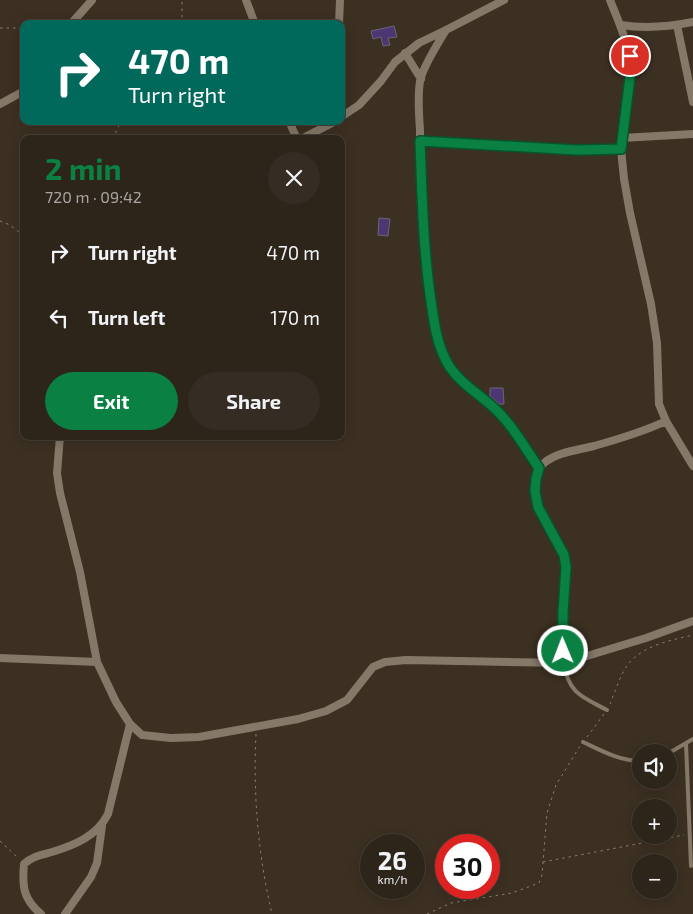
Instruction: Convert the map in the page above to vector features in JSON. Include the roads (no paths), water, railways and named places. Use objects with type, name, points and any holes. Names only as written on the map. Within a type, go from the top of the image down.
[{"type":"street","points":[[74,20],[92,0]]},
{"type":"street","points":[[246,0],[254,20]]},
{"type":"street","points":[[339,20],[340,0]]},
{"type":"street","points":[[345,114],[359,105],[405,53],[419,43],[504,0]]},
{"type":"street","points":[[610,0],[621,25],[630,56],[631,69],[621,149],[630,213],[651,304],[657,344],[659,404],[666,421],[693,466]]},
{"type":"street","points":[[621,25],[660,28],[693,22]]},
{"type":"street","points":[[677,25],[693,102]]},
{"type":"street","points":[[446,30],[430,56],[421,78],[422,214],[428,278],[440,346],[448,365],[460,380],[494,408],[510,426],[539,468]]},
{"type":"street","points":[[405,53],[421,78]]},
{"type":"street","points":[[0,104],[20,93]]},
{"type":"street","points":[[307,135],[327,125]]},
{"type":"street","points":[[622,138],[693,134]]},
{"type":"street","points":[[420,141],[577,150],[621,149]]},
{"type":"street","points":[[564,663],[565,561],[558,543],[538,507],[535,491],[539,468],[549,460],[561,455],[620,439],[666,421]]},
{"type":"street","points":[[60,440],[57,473],[60,493],[80,572],[97,662],[116,702],[130,724],[142,735],[171,738],[199,737],[298,719],[326,711],[347,700],[373,667],[385,662],[406,660],[564,663],[646,638],[693,621]]},
{"type":"street","points":[[0,658],[97,662]]},
{"type":"street","points":[[65,914],[91,877],[97,863],[102,826],[108,814],[130,724]]},
{"type":"street","points":[[41,914],[32,906],[25,893],[22,880],[24,864],[32,857],[68,847],[102,826]]},
{"type":"lane","points":[[564,663],[566,677],[571,687],[585,698],[607,710]]},
{"type":"lane","points":[[677,748],[693,739]]},
{"type":"lane","points":[[583,742],[609,754],[632,761]]},
{"type":"lane","points":[[686,743],[691,866]]}]
